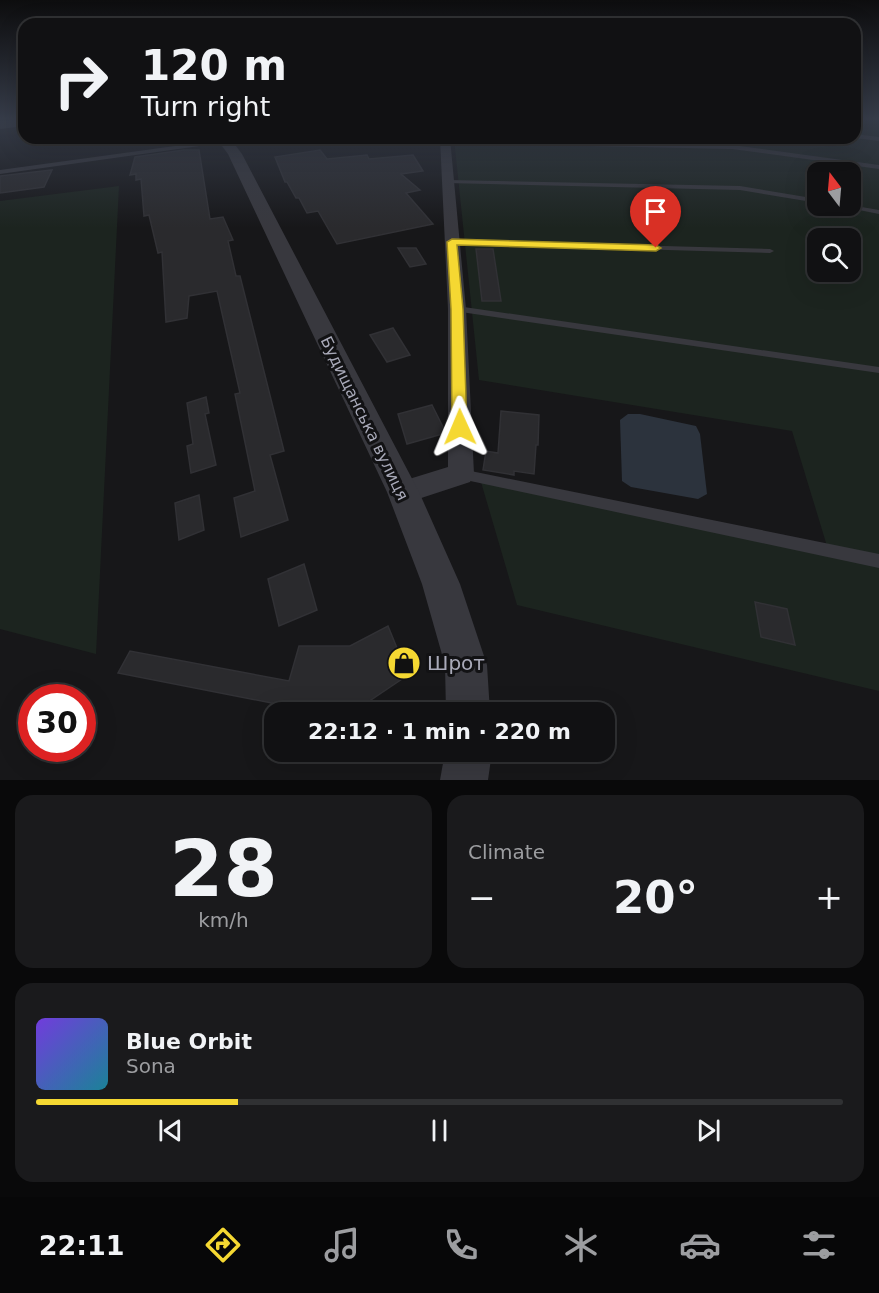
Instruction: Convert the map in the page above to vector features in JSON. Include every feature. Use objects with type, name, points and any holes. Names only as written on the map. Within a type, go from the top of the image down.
[{"type":"street","name":"Будищанська вулиця","points":[[236,155],[403,492],[441,585],[466,665],[468,702]]},
{"type":"street","points":[[403,492],[461,474],[457,309],[446,155]]},
{"type":"street","points":[[464,780],[467,762]]},
{"type":"lane","points":[[0,172],[116,155]]},
{"type":"lane","points":[[794,155],[879,167]]},
{"type":"lane","points":[[448,182],[740,188],[807,199]]},
{"type":"lane","points":[[861,209],[879,212]]},
{"type":"lane","points":[[452,242],[770,251]]},
{"type":"lane","points":[[457,309],[879,370]]},
{"type":"lane","points":[[461,474],[879,561]]},
{"type":"shaded area","points":[[456,155],[879,155],[879,691],[517,605],[481,482],[830,556],[792,431],[479,380]]},
{"type":"shaded area","points":[[119,186],[96,654],[0,629],[0,201]]},
{"type":"shaded area","points":[[628,414],[640,414],[696,426],[700,434],[707,494],[698,499],[631,487],[622,481],[620,420]]},
{"type":"building","points":[[200,155],[210,219],[223,217],[233,240],[228,241],[236,276],[240,276],[284,451],[270,455],[288,520],[241,537],[234,498],[255,491],[235,394],[240,393],[217,291],[189,296],[187,318],[166,322],[162,252],[158,253],[149,215],[144,216],[141,179],[136,180],[136,174],[130,175],[135,157]]},
{"type":"building","points":[[324,155],[327,159],[367,155],[369,159],[413,155],[423,171],[401,174],[420,190],[406,193],[433,224],[337,244],[318,211],[307,213],[299,198],[296,198],[285,182],[275,157]]},
{"type":"building","points":[[52,170],[44,187],[0,193],[0,176]]},
{"type":"building","points":[[398,248],[416,248],[426,264],[410,267]]},
{"type":"building","points":[[476,249],[493,249],[501,301],[482,301]]},
{"type":"building","points":[[393,328],[410,355],[387,362],[370,335]]},
{"type":"building","points":[[206,397],[209,413],[205,414],[216,465],[191,473],[187,446],[193,444],[187,403]]},
{"type":"building","points":[[432,405],[446,433],[407,444],[398,414]]},
{"type":"building","points":[[501,411],[539,415],[534,474],[514,471],[514,475],[483,470],[486,451],[498,453]]},
{"type":"building","points":[[199,495],[204,530],[179,540],[175,503]]},
{"type":"building","points":[[304,564],[317,610],[279,626],[268,579]]},
{"type":"building","points":[[755,602],[787,609],[795,645],[761,637]]},
{"type":"building","points":[[388,626],[408,675],[368,702],[267,702],[118,673],[130,651],[289,681],[299,646],[350,646]]},
{"type":"place","name":"Шрот","points":[[404,663]]},
{"type":"route","points":[[460,427],[457,309],[452,242],[656,248]]}]
